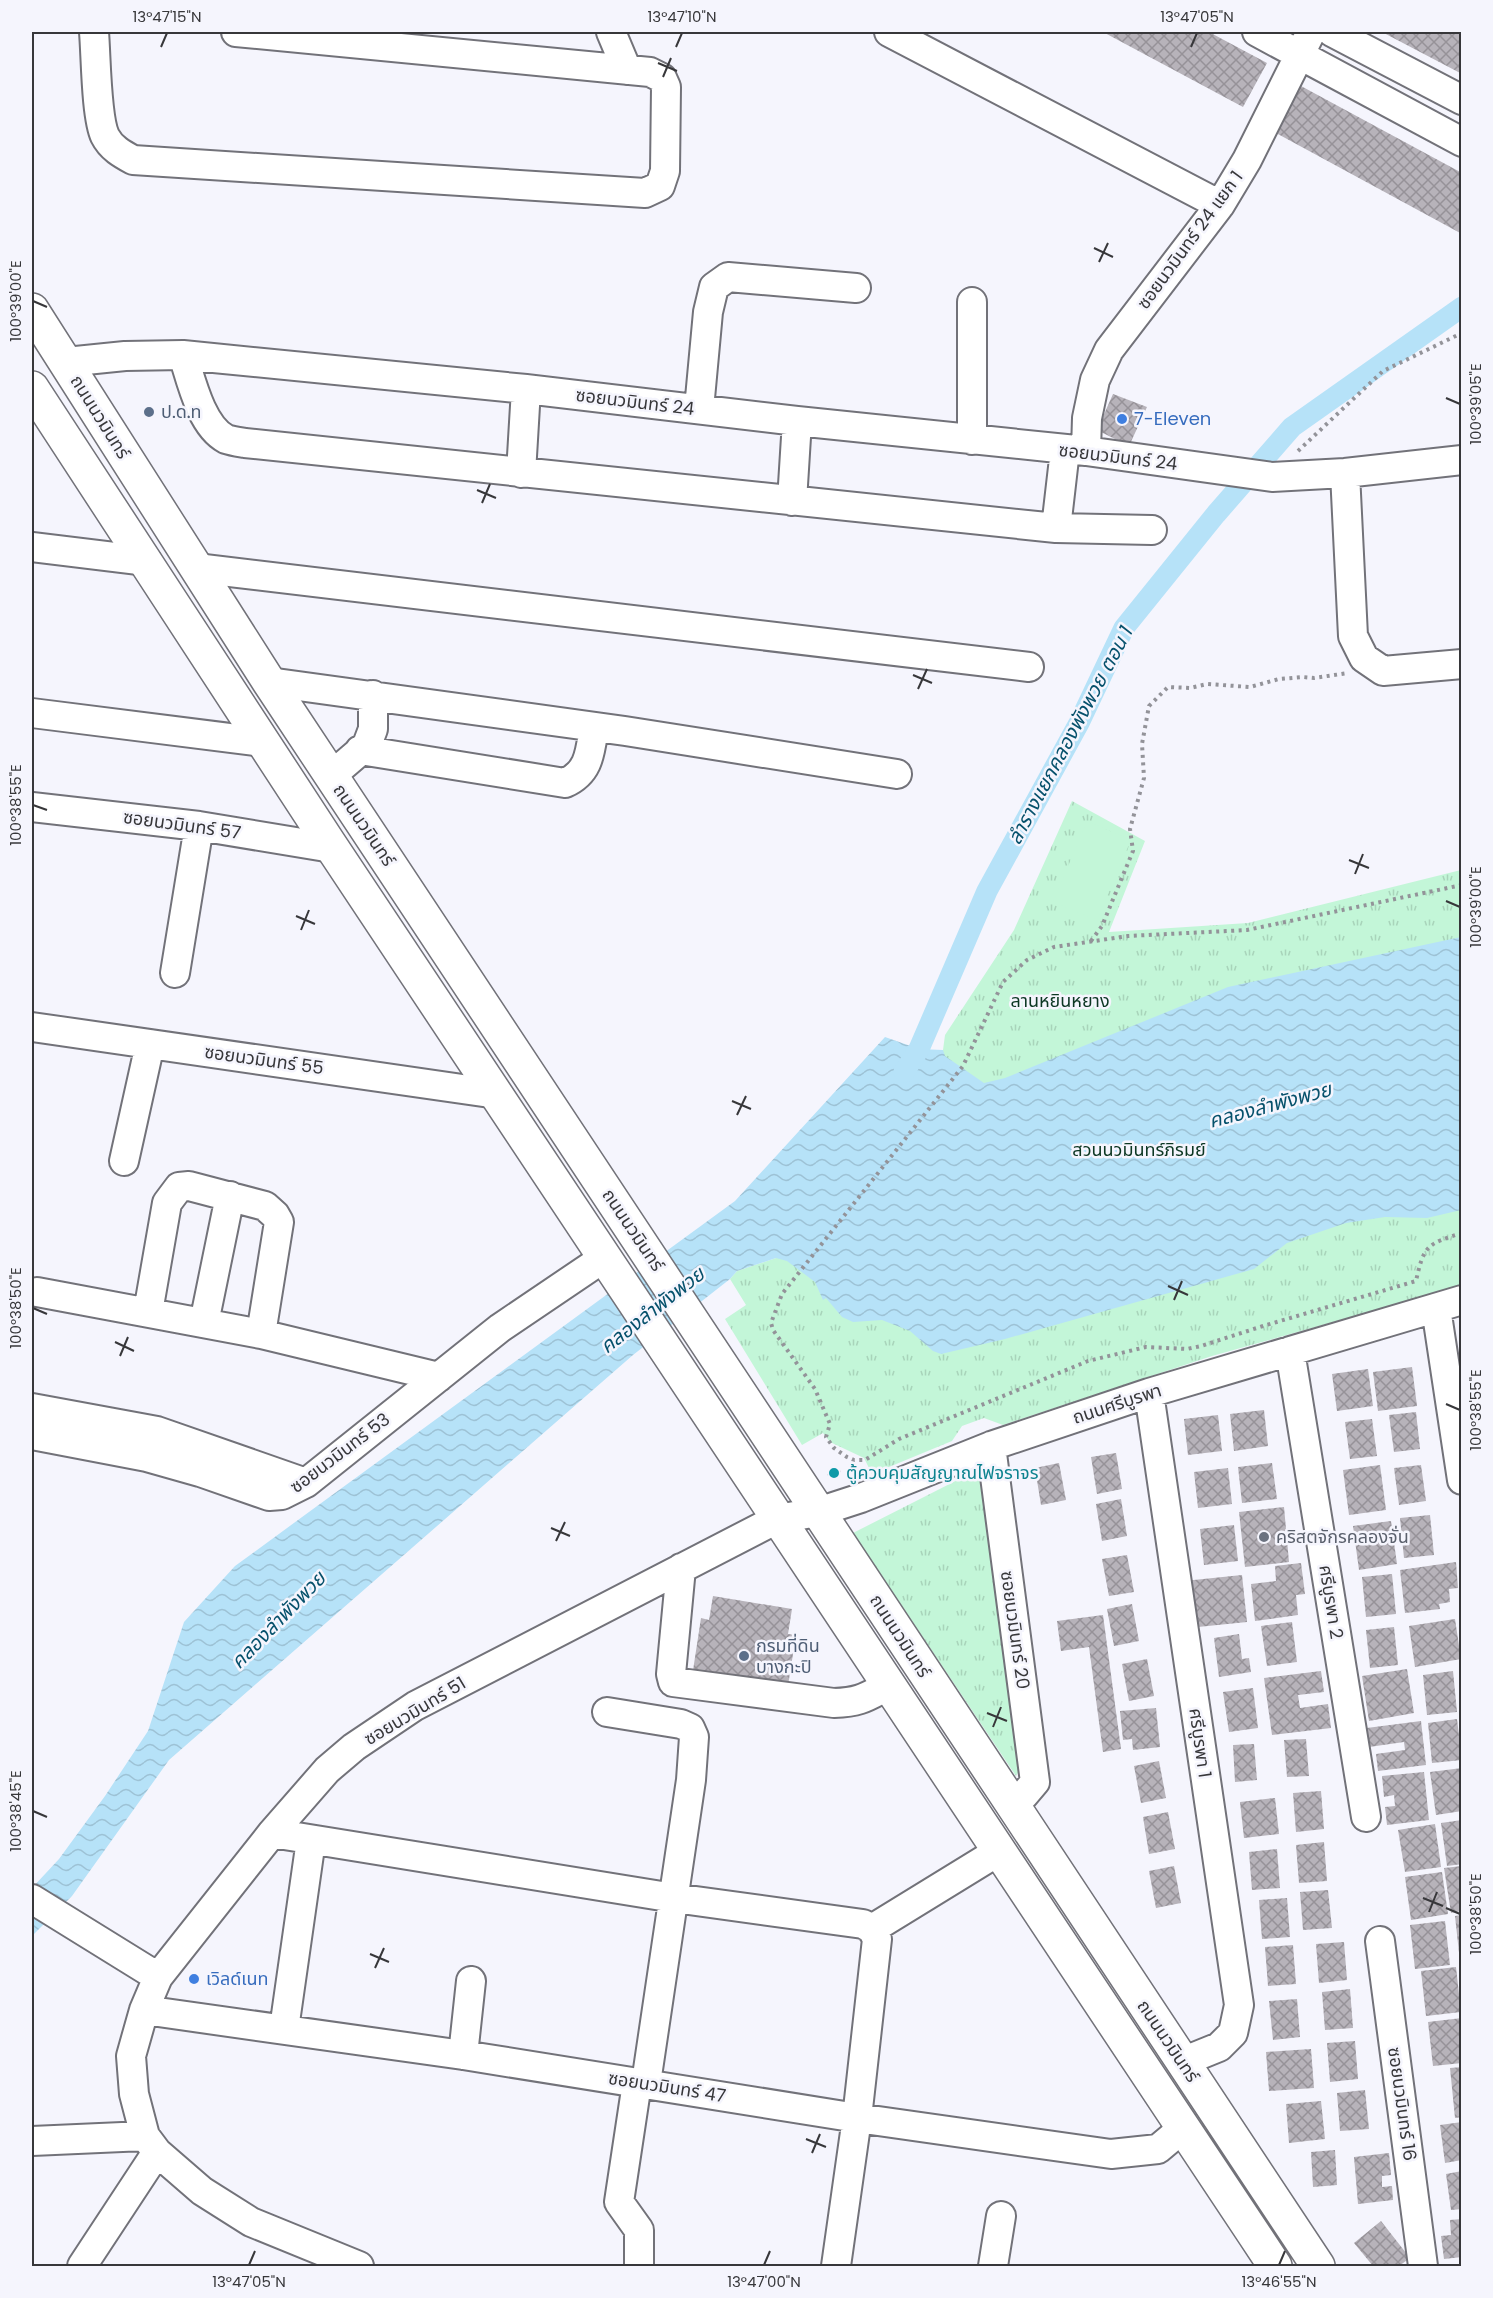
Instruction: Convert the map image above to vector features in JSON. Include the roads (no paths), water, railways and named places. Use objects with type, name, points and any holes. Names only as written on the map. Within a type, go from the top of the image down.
[{"type":"main road","name":"ถนนนวมินทร์","points":[[32,310],[269,682],[1318,2266]]},
{"type":"main road","points":[[32,378],[66,362]]},
{"type":"main road","name":"ถนนนวมินทร์","points":[[32,388],[147,561],[332,848],[1275,2266]]},
{"type":"street","points":[[94,32],[100,116],[104,135],[116,150],[133,160],[645,193],[660,186],[665,171],[666,87],[662,78],[650,72],[627,70],[492,44],[236,32]]},
{"type":"street","points":[[611,32],[627,70]]},
{"type":"street","points":[[889,32],[1220,205]]},
{"type":"street","points":[[1257,32],[1306,43],[1461,142]]},
{"type":"street","points":[[1332,32],[1461,100]]},
{"type":"street","name":"ซอยนวมินทร์ 24 แยก 1","points":[[1056,528],[1075,451],[1087,418],[1095,380],[1109,350],[1220,205],[1248,160],[1306,43]]},
{"type":"street","points":[[699,409],[708,312],[714,287],[728,277],[855,288]]},
{"type":"street","points":[[972,302],[972,440]]},
{"type":"street","points":[[183,355],[197,401],[209,422],[225,438],[245,443],[1056,528],[1152,530]]},
{"type":"street","name":"ซอยนวมินทร์ 24","points":[[66,362],[125,356],[183,355],[526,388],[797,421],[1075,451],[1265,476],[1345,473],[1461,460]]},
{"type":"street","points":[[521,473],[526,388]]},
{"type":"street","points":[[792,501],[797,421]]},
{"type":"street","points":[[1345,473],[1353,636],[1364,658],[1383,671],[1461,664]]},
{"type":"street","points":[[32,547],[147,561]]},
{"type":"street","points":[[196,568],[1029,667]]},
{"type":"street","points":[[269,682],[594,727],[897,774]]},
{"type":"street","points":[[331,776],[367,745],[373,729],[373,695]]},
{"type":"street","points":[[32,713],[262,742]]},
{"type":"street","points":[[360,750],[565,783],[577,778],[586,766],[594,727]]},
{"type":"street","name":"ซอยนวมินทร์ 57","points":[[32,807],[199,826],[332,848]]},
{"type":"street","points":[[175,973],[199,826]]},
{"type":"street","name":"ซอยนวมินทร์ 55","points":[[32,1027],[497,1094]]},
{"type":"street","points":[[124,1161],[150,1044]]},
{"type":"street","points":[[148,1312],[167,1203],[178,1187],[189,1186],[265,1206],[279,1222],[261,1334]]},
{"type":"street","points":[[204,1323],[230,1196]]},
{"type":"street","name":"ซอยนวมินทร์ 53","points":[[32,1435],[147,1457],[200,1472],[269,1496],[282,1496],[306,1483],[500,1328],[612,1268]]},
{"type":"street","points":[[37,1292],[261,1334],[440,1377]]},
{"type":"street","points":[[1449,1304],[1461,1480]]},
{"type":"street","name":"ถนนศรีบูรพา","points":[[777,1519],[818,1512],[861,1498],[991,1446],[1149,1394],[1449,1304]]},
{"type":"street","name":"ศรีบูรพา 2","points":[[1290,1351],[1366,1817]]},
{"type":"street","name":"ศรีบูรพา 1","points":[[1149,1394],[1239,2006],[1233,2033],[1219,2047],[1182,2062]]},
{"type":"street","points":[[32,1408],[157,1431],[306,1483]]},
{"type":"street","name":"ซอยนวมินทร์ 20","points":[[991,1446],[1035,1782],[1024,1795],[1010,1803]]},
{"type":"street","name":"ซอยนวมินทร์ 51","points":[[151,2144],[134,2094],[131,2056],[144,2010],[158,1977],[272,1833],[327,1770],[354,1747],[415,1706],[777,1519]]},
{"type":"street","points":[[681,1568],[671,1674],[673,1682],[834,1703],[864,1700],[889,1685]]},
{"type":"street","points":[[608,1712],[681,1724],[690,1728],[694,1737],[691,1780],[674,1898],[619,2202],[639,2230],[639,2266]]},
{"type":"street","points":[[272,1833],[674,1898],[863,1924],[872,1929],[877,1940],[857,2118],[836,2266]]},
{"type":"street","points":[[284,2029],[311,1840]]},
{"type":"street","points":[[872,1929],[999,1851]]},
{"type":"street","points":[[32,1899],[158,1977]]},
{"type":"street","name":"ซอยนวมินทร์ 16","points":[[1380,1941],[1423,2266]]},
{"type":"street","points":[[463,2055],[471,1981]]},
{"type":"street","name":"ซอยนวมินทร์ 47","points":[[144,2010],[463,2055],[857,2118],[1111,2154],[1158,2149],[1183,2128]]},
{"type":"street","points":[[32,2141],[151,2144],[202,2192],[251,2222],[359,2266]]},
{"type":"street","points":[[82,2266],[151,2144]]},
{"type":"street","points":[[993,2266],[1001,2216]]},
{"type":"water","name":"คลองลำพังพวย","points":[[1461,937],[1461,1210],[1427,1218],[1385,1217],[1346,1223],[1287,1243],[1254,1269],[1005,1339],[941,1354],[933,1351],[910,1331],[882,1320],[853,1322],[842,1317],[826,1298],[823,1300],[815,1282],[787,1261],[776,1258],[737,1271],[730,1279],[633,1355],[169,1760],[72,1896],[32,1936],[32,1888],[59,1859],[105,1796],[148,1731],[184,1622],[235,1566],[735,1201],[885,1037],[919,1049],[943,1050],[945,1056],[984,1083],[1005,1078],[1228,987]]},
{"type":"waterway","name":"ลำรางแยกคลองพังพวย ตอน 1","points":[[904,1072],[919,1049],[987,891],[1079,723],[1124,628],[1216,514],[1292,427],[1462,307]]},
{"type":"place","name":"ป.ด.ท","points":[[149,412]]},
{"type":"place","name":"7-Eleven","points":[[1122,419]]},
{"type":"place","name":"ตู้ควบคุมสัญญาณไฟจราจร","points":[[834,1473]]},
{"type":"place","name":"คริสตจักรคลองจั่น","points":[[1264,1537]]},
{"type":"place","name":"กรมที่ดิน บางกะปิ","points":[[744,1656]]},
{"type":"place","name":"เวิลด์เนท","points":[[194,1979]]},
{"type":"park label","name":"ลานหยินหยาง","points":[[1060,1001]]},
{"type":"park label","name":"สวนนวมินทร์ภิรมย์","points":[[1139,1150]]}]
